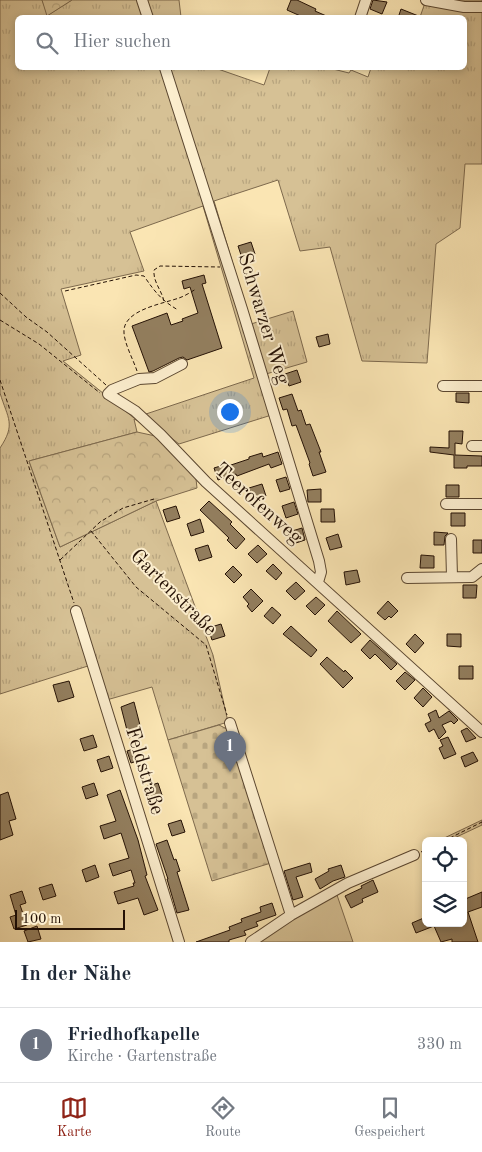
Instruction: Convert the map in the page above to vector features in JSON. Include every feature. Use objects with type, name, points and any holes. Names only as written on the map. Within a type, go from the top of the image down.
[{"type":"street","points":[[142,0],[147,15]]},
{"type":"street","points":[[361,15],[366,0]]},
{"type":"street","points":[[426,0],[482,7]]},
{"type":"street","name":"Schwarzer Weg","points":[[166,70],[319,560],[320,572],[318,582]]},
{"type":"street","points":[[110,392],[139,378],[154,378],[182,364]]},
{"type":"street","points":[[443,386],[482,386]]},
{"type":"street","name":"Teerofenweg","points":[[110,392],[135,411],[206,482],[482,732]]},
{"type":"street","points":[[446,504],[482,504]]},
{"type":"street","points":[[451,539],[452,577]]},
{"type":"street","points":[[408,578],[472,577],[482,569]]},
{"type":"street","name":"Feldstraße","points":[[76,611],[179,942]]},
{"type":"street","points":[[230,722],[275,864],[289,917]]},
{"type":"street","points":[[251,942],[289,917],[348,883],[414,855]]},
{"type":"path","points":[[164,302],[162,293],[153,279],[154,270],[160,266],[228,267]]},
{"type":"path","points":[[65,291],[136,275],[144,276],[157,295],[164,302],[178,310]]},
{"type":"path","points":[[139,378],[124,334],[125,323],[135,314],[164,302],[181,298],[196,289]]},
{"type":"path","points":[[0,293],[26,317],[47,332],[110,392]]},
{"type":"path","points":[[0,320],[39,344],[99,393],[110,392]]},
{"type":"path","points":[[0,380],[76,611]]},
{"type":"path","points":[[60,560],[100,522],[123,508],[154,499]]},
{"type":"path","name":"Gartenstraße","points":[[91,531],[136,587],[206,645],[230,722]]},
{"type":"path","points":[[452,837],[482,822]]},
{"type":"green space","points":[[0,0],[42,0],[48,15],[15,15],[15,70],[221,70],[264,85],[269,70],[337,70],[349,73],[351,70],[368,77],[370,70],[467,70],[467,15],[421,15],[426,0],[482,0],[482,164],[465,164],[460,228],[436,244],[427,363],[362,361],[330,247],[300,251],[278,180],[214,201],[251,324],[293,311],[307,362],[266,374],[278,413],[179,444],[164,432],[134,419],[137,432],[29,461],[60,547],[156,501],[213,655],[228,722],[168,740],[152,687],[103,701],[91,665],[0,694],[0,448],[8,433],[8,416],[0,393]],"holes":[[[203,206],[254,378],[134,418],[63,361],[81,355],[61,289],[144,271],[130,232]]]},
{"type":"green space","points":[[42,0],[72,0],[49,15],[47,15]]},
{"type":"green space","points":[[72,0],[179,0],[181,15],[48,15]]},
{"type":"green space","points":[[137,432],[160,437],[196,479],[197,488],[156,501],[60,547],[29,461]]},
{"type":"green space","points":[[219,725],[229,730],[271,863],[212,881],[168,740]]},
{"type":"green space","points":[[482,820],[482,825],[456,837],[446,837]]},
{"type":"green space","points":[[337,895],[353,942],[257,942],[295,917]]},
{"type":"building","points":[[291,0],[297,0],[324,15],[298,15],[287,10]]},
{"type":"building","points":[[373,0],[387,2],[382,14],[370,9]]},
{"type":"building","points":[[401,9],[416,15],[399,15]]},
{"type":"building","points":[[251,242],[255,254],[242,258],[238,246]]},
{"type":"building","points":[[204,275],[206,283],[202,284],[222,348],[187,360],[183,357],[179,358],[149,372],[132,326],[167,313],[171,325],[198,313],[190,287],[184,289],[182,281]]},
{"type":"building","points":[[328,334],[330,344],[319,347],[316,337]]},
{"type":"building","points":[[297,370],[301,382],[289,386],[285,374]]},
{"type":"building","points":[[456,393],[469,393],[469,403],[456,402]]},
{"type":"building","points":[[292,394],[298,411],[301,410],[306,425],[310,424],[321,452],[319,452],[326,472],[313,476],[296,425],[292,426],[287,409],[283,410],[279,398]]},
{"type":"building","points":[[449,431],[463,431],[462,444],[455,443],[455,455],[482,456],[482,466],[454,468],[454,455],[430,452],[430,447],[449,448]]},
{"type":"building","points":[[278,452],[282,464],[271,468],[269,464],[237,476],[236,474],[218,480],[214,468],[227,464],[228,466],[262,453],[263,457]]},
{"type":"building","points":[[286,477],[290,489],[280,492],[276,480]]},
{"type":"building","points":[[262,484],[266,496],[253,500],[249,488]]},
{"type":"building","points":[[446,485],[459,485],[459,497],[446,497]]},
{"type":"building","points":[[321,489],[321,502],[308,502],[307,490]]},
{"type":"building","points":[[209,501],[232,522],[230,524],[245,539],[236,549],[227,540],[229,538],[200,510]]},
{"type":"building","points":[[294,502],[298,514],[286,518],[282,506]]},
{"type":"building","points":[[176,506],[180,518],[167,522],[163,510]]},
{"type":"building","points":[[321,509],[334,509],[335,522],[321,522]]},
{"type":"building","points":[[451,513],[465,513],[465,526],[451,526]]},
{"type":"building","points":[[200,519],[204,532],[191,536],[187,524]]},
{"type":"building","points":[[302,528],[305,540],[296,543],[292,531]]},
{"type":"building","points":[[434,532],[448,533],[445,536],[444,545],[434,545]]},
{"type":"building","points":[[338,534],[342,547],[330,550],[326,538]]},
{"type":"building","points":[[473,540],[482,540],[482,553],[473,553]]},
{"type":"building","points":[[208,545],[212,557],[199,561],[195,549]]},
{"type":"building","points":[[258,545],[267,554],[257,563],[248,554]]},
{"type":"building","points":[[421,555],[434,556],[434,568],[420,568]]},
{"type":"building","points":[[273,564],[282,573],[276,580],[266,571]]},
{"type":"building","points":[[233,566],[242,575],[234,583],[225,574]]},
{"type":"building","points":[[357,570],[360,582],[346,585],[344,572]]},
{"type":"building","points":[[296,582],[305,591],[295,600],[286,591]]},
{"type":"building","points":[[463,585],[477,585],[476,598],[463,598]]},
{"type":"building","points":[[251,589],[263,601],[252,612],[247,606],[249,604],[243,597]]},
{"type":"building","points":[[316,597],[325,605],[315,615],[306,606]]},
{"type":"building","points":[[388,601],[398,611],[391,618],[389,616],[385,620],[377,613]]},
{"type":"building","points":[[272,607],[281,615],[273,624],[264,616]]},
{"type":"building","points":[[337,611],[361,634],[351,643],[328,621]]},
{"type":"building","points":[[221,624],[225,636],[212,640],[208,628]]},
{"type":"building","points":[[291,626],[317,650],[311,657],[283,634]]},
{"type":"building","points":[[415,634],[424,643],[415,653],[406,644]]},
{"type":"building","points":[[447,634],[461,634],[461,647],[447,646]]},
{"type":"building","points":[[370,640],[397,664],[391,670],[375,654],[370,659],[361,650]]},
{"type":"building","points":[[327,657],[353,678],[343,688],[320,664]]},
{"type":"building","points":[[459,666],[473,666],[473,679],[459,679]]},
{"type":"building","points":[[405,672],[415,680],[405,690],[396,681]]},
{"type":"building","points":[[69,681],[74,697],[58,702],[53,685]]},
{"type":"building","points":[[423,688],[432,697],[423,707],[414,698]]},
{"type":"building","points":[[134,702],[142,733],[129,738],[121,707]]},
{"type":"building","points":[[436,710],[439,718],[449,711],[458,720],[454,724],[451,721],[442,725],[446,732],[439,739],[434,729],[429,732],[425,724],[431,721],[428,714]]},
{"type":"building","points":[[467,728],[476,738],[466,742],[461,731]]},
{"type":"building","points":[[93,735],[97,747],[84,751],[80,739]]},
{"type":"building","points":[[448,737],[456,754],[444,759],[439,748],[443,746],[440,740]]},
{"type":"building","points":[[140,747],[144,759],[131,763],[127,751]]},
{"type":"building","points":[[473,752],[478,761],[465,767],[461,757]]},
{"type":"building","points":[[109,756],[113,768],[101,772],[97,760]]},
{"type":"building","points":[[94,783],[98,795],[86,799],[82,787]]},
{"type":"building","points":[[158,783],[162,795],[149,799],[145,787]]},
{"type":"building","points":[[120,790],[138,840],[147,875],[145,876],[158,910],[144,915],[138,898],[118,904],[114,892],[134,886],[133,883],[135,883],[131,870],[113,876],[109,864],[129,858],[121,833],[104,839],[100,826],[116,821],[107,795]]},
{"type":"building","points":[[8,792],[16,819],[9,821],[13,835],[0,840],[0,795]]},
{"type":"building","points":[[181,820],[185,832],[172,836],[168,824]]},
{"type":"building","points":[[167,840],[180,871],[177,872],[189,910],[177,913],[156,844]]},
{"type":"building","points":[[310,863],[312,872],[296,877],[303,897],[293,900],[284,871]]},
{"type":"building","points":[[95,865],[99,877],[86,882],[82,870]]},
{"type":"building","points":[[341,865],[345,877],[333,881],[320,889],[315,879],[329,871],[328,869]]},
{"type":"building","points":[[373,880],[378,892],[362,899],[363,902],[351,908],[345,896]]},
{"type":"building","points":[[52,884],[56,896],[43,900],[39,888]]},
{"type":"building","points":[[22,891],[26,903],[20,905],[27,925],[14,929],[10,917],[16,915],[10,895]]},
{"type":"building","points":[[482,892],[482,907],[468,912],[478,942],[452,942],[452,939],[441,942],[434,927],[467,927],[467,898]]},
{"type":"building","points":[[272,903],[276,915],[256,922],[258,926],[244,931],[246,935],[229,940],[229,942],[196,942],[230,930],[229,927],[242,922],[241,919],[261,912],[260,907]]},
{"type":"building","points":[[422,919],[422,927],[431,927],[416,933],[412,923]]},
{"type":"building","points":[[37,926],[41,939],[28,942],[24,931]]},
{"type":"place","name":"Friedhofkapelle","points":[[230,772]]}]
